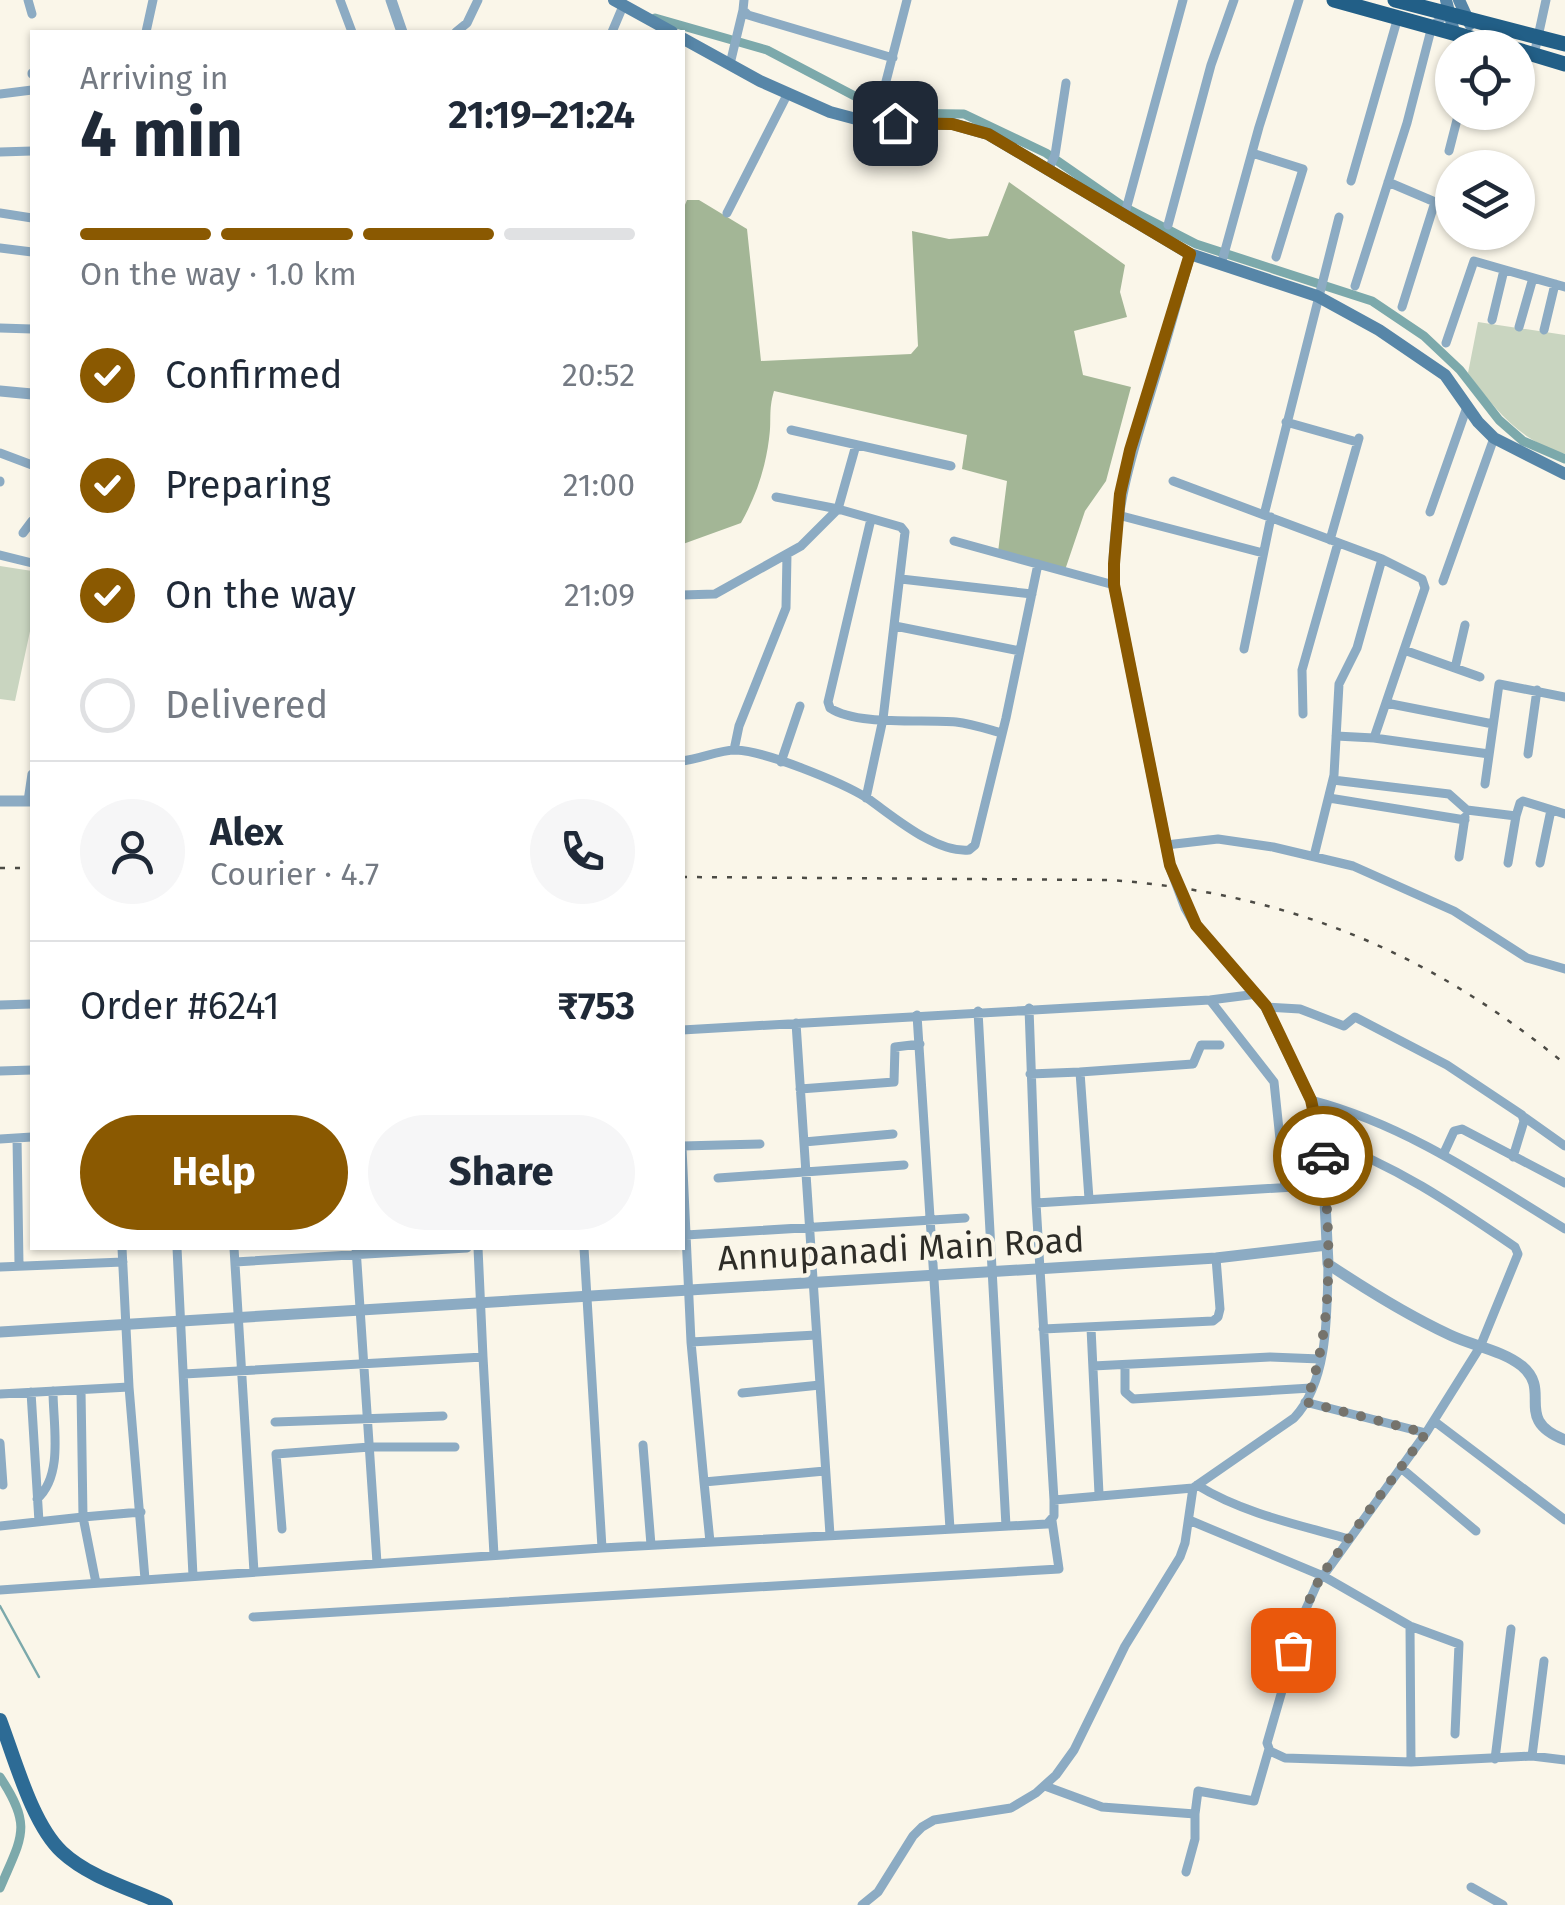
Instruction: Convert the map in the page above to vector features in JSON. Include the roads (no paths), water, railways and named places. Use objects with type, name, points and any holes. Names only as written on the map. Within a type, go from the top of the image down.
[{"type":"highway","points":[[1334,0],[1396,8],[1446,7],[1461,30]]},
{"type":"highway","points":[[1396,8],[1446,30]]},
{"type":"highway","points":[[1535,37],[1565,44]]},
{"type":"highway","points":[[1535,56],[1565,64]]},
{"type":"main road","points":[[1458,0],[1463,30]]},
{"type":"main road","points":[[617,2],[668,30]]},
{"type":"main road","points":[[685,40],[830,112],[952,124],[988,134],[1052,163],[1190,254],[1224,259],[1320,287],[1446,376],[1494,438],[1565,474]]},
{"type":"main road","points":[[0,1720],[45,1833],[64,1854],[92,1872],[166,1905]]},
{"type":"street","points":[[28,0],[32,14]]},
{"type":"street","points":[[146,30],[152,0]]},
{"type":"street","points":[[340,0],[351,30]]},
{"type":"street","points":[[390,0],[401,30]]},
{"type":"street","points":[[459,30],[468,23],[478,0]]},
{"type":"street","points":[[877,115],[907,0]]},
{"type":"street","points":[[1126,210],[1183,0]]},
{"type":"street","points":[[1168,225],[1210,65],[1234,0]]},
{"type":"street","points":[[1224,259],[1300,0]]},
{"type":"street","points":[[1535,41],[1546,0]]},
{"type":"street","points":[[612,30],[617,2]]},
{"type":"street","points":[[744,5],[748,16],[893,58]]},
{"type":"street","points":[[730,64],[744,5]]},
{"type":"street","points":[[1354,286],[1432,26],[1446,7]]},
{"type":"street","points":[[1351,181],[1396,8]]},
{"type":"street","points":[[1052,163],[1066,83]]},
{"type":"street","points":[[0,94],[30,90]]},
{"type":"street","points":[[727,212],[788,93]]},
{"type":"street","points":[[0,152],[30,151]]},
{"type":"street","points":[[1252,153],[1303,169],[1276,257]]},
{"type":"street","points":[[1388,182],[1434,202],[1402,307]]},
{"type":"street","points":[[0,213],[30,218]]},
{"type":"street","points":[[1244,649],[1286,422],[1338,217]]},
{"type":"street","points":[[0,248],[30,252]]},
{"type":"street","points":[[862,1905],[878,1892],[922,1827],[934,1820],[1011,1808],[1045,1786],[1074,1750],[1125,1646],[1180,1557],[1195,1487],[1294,1418],[1306,1402],[1320,1359],[1328,1312],[1322,1139],[1311,1100],[1266,1006],[1196,925],[1186,908],[1166,845],[1114,585],[1118,515],[1130,450],[1190,254]]},
{"type":"street","points":[[1446,342],[1474,262],[1560,285],[1544,330]]},
{"type":"street","points":[[1492,320],[1504,270]]},
{"type":"street","points":[[1519,327],[1533,278]]},
{"type":"street","points":[[0,328],[30,328]]},
{"type":"street","points":[[0,391],[30,394]]},
{"type":"street","points":[[1430,512],[1467,406]]},
{"type":"street","points":[[1286,422],[1358,440],[1304,662],[1303,714]]},
{"type":"street","points":[[791,430],[951,466]]},
{"type":"street","points":[[1443,581],[1494,438]]},
{"type":"street","points":[[685,595],[715,594],[800,546],[838,509],[856,445]]},
{"type":"street","points":[[0,453],[30,464]]},
{"type":"street","points":[[1173,481],[1382,560],[1424,581],[1425,588],[1374,738]]},
{"type":"street","points":[[776,497],[872,518],[904,532],[883,719],[866,798]]},
{"type":"street","points":[[1118,515],[1264,553]]},
{"type":"street","points":[[872,518],[828,702],[830,708],[838,713],[883,719],[958,722],[1002,733]]},
{"type":"street","points":[[23,533],[30,524]]},
{"type":"street","points":[[954,541],[1114,585]]},
{"type":"street","points":[[734,750],[739,726],[786,608],[787,554]]},
{"type":"street","points":[[0,555],[30,562]]},
{"type":"street","points":[[1314,856],[1333,780],[1339,684],[1360,637],[1382,560]]},
{"type":"street","points":[[685,760],[734,750],[781,762],[825,776],[954,850],[969,850],[975,845],[1038,564]]},
{"type":"street","points":[[901,580],[1032,594]]},
{"type":"street","points":[[1455,668],[1466,624]]},
{"type":"street","points":[[895,626],[1020,651]]},
{"type":"street","points":[[1404,650],[1480,677]]},
{"type":"street","points":[[1485,784],[1499,684],[1565,697]]},
{"type":"street","points":[[1528,754],[1537,690]]},
{"type":"street","points":[[1386,704],[1493,724]]},
{"type":"street","points":[[781,762],[800,706]]},
{"type":"street","points":[[1336,736],[1489,754]]},
{"type":"street","points":[[1333,780],[1449,794],[1466,815],[1459,857]]},
{"type":"street","points":[[1329,798],[1466,815],[1516,816]]},
{"type":"street","points":[[0,801],[30,801]]},
{"type":"street","points":[[1508,863],[1520,802],[1565,814]]},
{"type":"street","points":[[1540,863],[1550,810]]},
{"type":"street","points":[[1166,845],[1218,840],[1353,866],[1454,911],[1527,958],[1565,969]]},
{"type":"street","points":[[685,1030],[1210,1000],[1257,994]]},
{"type":"street","points":[[1210,1000],[1274,1082],[1285,1187]]},
{"type":"street","points":[[0,1006],[30,1004]]},
{"type":"street","points":[[1266,1006],[1300,1009],[1344,1026],[1355,1017],[1448,1065],[1565,1146]]},
{"type":"street","points":[[253,1618],[1059,1569],[1052,1521],[1028,1008]]},
{"type":"street","points":[[978,1011],[1006,1526]]},
{"type":"street","points":[[918,1015],[950,1529]]},
{"type":"street","points":[[796,1022],[830,1535]]},
{"type":"street","points":[[800,1088],[894,1082],[894,1046],[920,1044]]},
{"type":"street","points":[[1030,1074],[1190,1064],[1195,1062],[1201,1045],[1220,1044]]},
{"type":"street","points":[[0,1072],[30,1070]]},
{"type":"street","points":[[1080,1072],[1089,1200]]},
{"type":"street","points":[[1311,1100],[1421,1142],[1565,1229]]},
{"type":"street","points":[[1513,1157],[1524,1118]]},
{"type":"street","points":[[1443,1155],[1457,1128],[1565,1183]]},
{"type":"street","points":[[804,1142],[893,1134]]},
{"type":"street","points":[[0,1139],[30,1137]]},
{"type":"street","points":[[17,1138],[20,1266]]},
{"type":"street","points":[[1186,1872],[1194,1839],[1198,1791],[1254,1802],[1304,1611],[1322,1576],[1426,1433],[1480,1347],[1517,1259],[1514,1247],[1425,1186],[1322,1139]]},
{"type":"street","points":[[685,1147],[760,1144]]},
{"type":"street","points":[[718,1178],[904,1165]]},
{"type":"street","points":[[1036,1203],[1326,1185]]},
{"type":"street","points":[[685,1212],[691,1342],[710,1542]]},
{"type":"street","points":[[686,1234],[965,1218]]},
{"type":"street","name":"Annupanadi Main Road","points":[[0,1332],[1216,1258],[1326,1246]]},
{"type":"street","points":[[69,1250],[70,1264]]},
{"type":"street","points":[[122,1250],[144,1580]]},
{"type":"street","points":[[177,1250],[193,1576]]},
{"type":"street","points":[[234,1250],[254,1572]]},
{"type":"street","points":[[235,1262],[356,1250],[377,1563]]},
{"type":"street","points":[[478,1250],[494,1555]]},
{"type":"street","points":[[584,1250],[602,1548]]},
{"type":"street","points":[[1043,1328],[1213,1321],[1220,1308],[1216,1258]]},
{"type":"street","points":[[0,1267],[123,1262]]},
{"type":"street","points":[[1328,1264],[1401,1310],[1510,1359],[1534,1383],[1538,1424],[1546,1433],[1565,1440]]},
{"type":"street","points":[[1091,1328],[1099,1494]]},
{"type":"street","points":[[691,1342],[816,1335]]},
{"type":"street","points":[[184,1374],[483,1357]]},
{"type":"street","points":[[1094,1366],[1270,1357],[1320,1359]]},
{"type":"street","points":[[1124,1365],[1126,1396],[1133,1399],[1311,1388]]},
{"type":"street","points":[[742,1393],[820,1385]]},
{"type":"street","points":[[0,1394],[129,1388]]},
{"type":"street","points":[[82,1390],[83,1517],[96,1583]]},
{"type":"street","points":[[37,1499],[48,1490],[53,1474],[53,1391]]},
{"type":"street","points":[[30,1392],[39,1522]]},
{"type":"street","points":[[1306,1402],[1426,1433]]},
{"type":"street","points":[[275,1422],[443,1416]]},
{"type":"street","points":[[1434,1421],[1565,1520]]},
{"type":"street","points":[[0,1443],[2,1485]]},
{"type":"street","points":[[643,1444],[650,1545]]},
{"type":"street","points":[[282,1529],[276,1454],[370,1447],[455,1447]]},
{"type":"street","points":[[1401,1468],[1476,1531]]},
{"type":"street","points":[[704,1482],[826,1472]]},
{"type":"street","points":[[1054,1500],[1195,1487],[1284,1521],[1349,1538]]},
{"type":"street","points":[[0,1526],[141,1512]]},
{"type":"street","points":[[1189,1520],[1322,1576],[1410,1626],[1454,1641],[1461,1650],[1456,1734]]},
{"type":"street","points":[[0,1590],[1052,1521]]},
{"type":"street","points":[[1410,1626],[1411,1762]]},
{"type":"street","points":[[1496,1759],[1511,1629]]},
{"type":"street","points":[[1532,1756],[1544,1661]]},
{"type":"street","points":[[1269,1749],[1285,1758],[1411,1762],[1532,1756],[1565,1760]]},
{"type":"street","points":[[1045,1786],[1102,1807],[1195,1814]]},
{"type":"street","points":[[1470,1887],[1501,1904]]},
{"type":"waterway","points":[[655,18],[767,50],[887,113],[964,114],[1046,153],[1124,207],[1196,244],[1372,301],[1424,336],[1460,370],[1499,420],[1523,441],[1565,459]]},
{"type":"waterway","points":[[0,1606],[39,1677]]},
{"type":"waterway","points":[[0,1777],[17,1808],[21,1832],[0,1888]]},
{"type":"railway","points":[[0,868],[30,868]]},
{"type":"railway","points":[[685,877],[1110,880],[1236,898],[1352,934],[1408,960],[1461,989],[1565,1064]]}]
